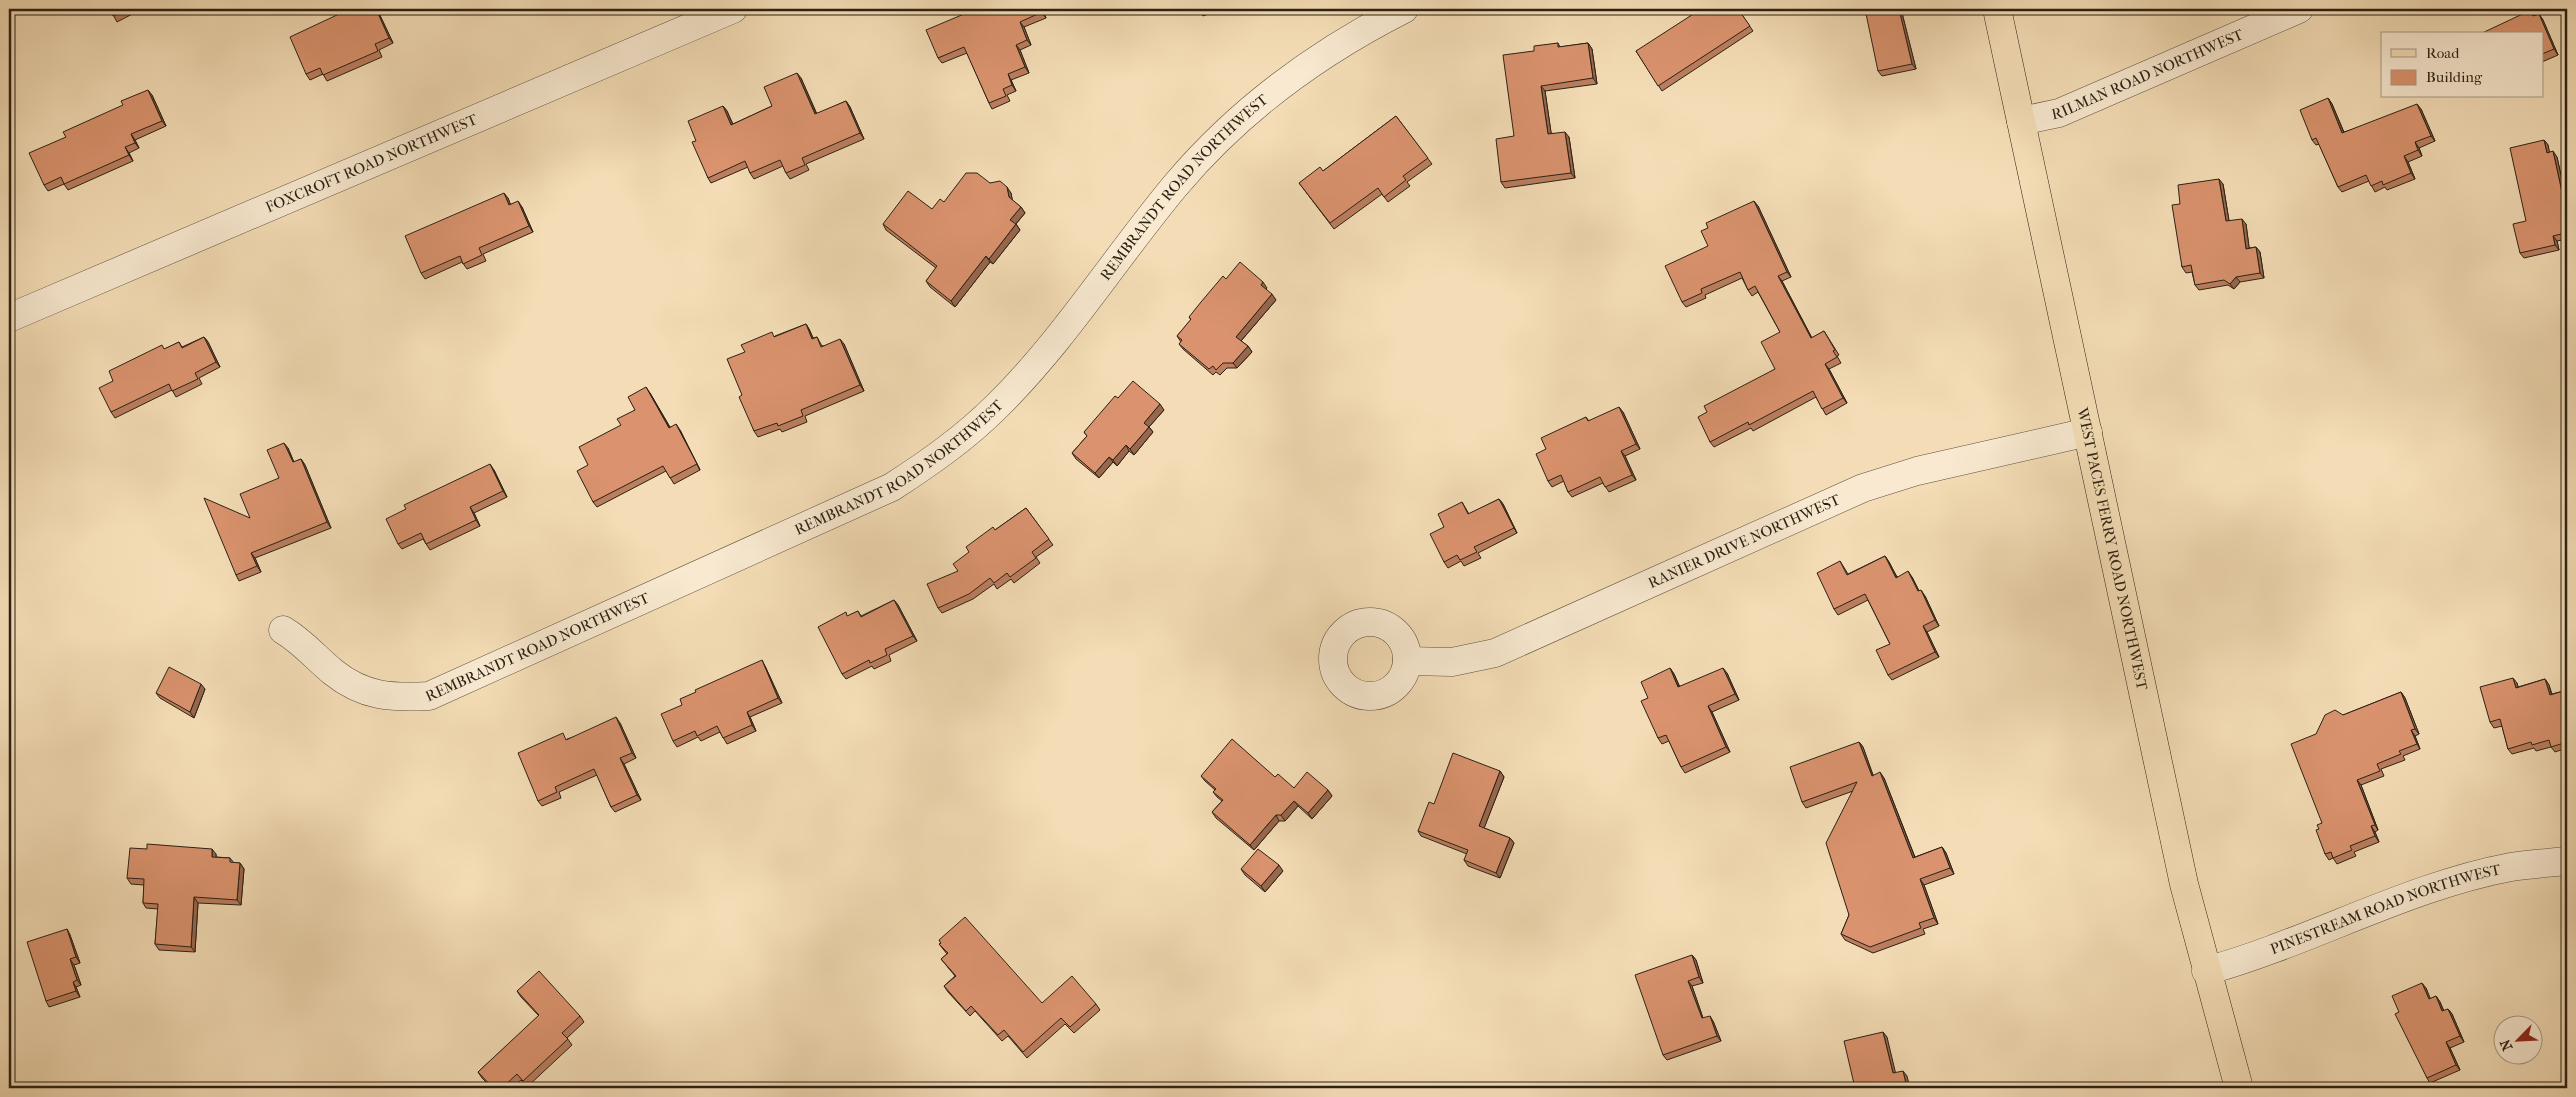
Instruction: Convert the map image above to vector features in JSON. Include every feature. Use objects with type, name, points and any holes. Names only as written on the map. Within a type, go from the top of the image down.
[{"type":"main road","name":"WEST PACES FERRY ROAD NORTHWEST","points":[[1997,9],[2184,884],[2239,1088]]},
{"type":"street","name":"FOXCROFT ROAD NORTHWEST","points":[[9,318],[733,9]]},
{"type":"street","name":"REMBRANDT ROAD NORTHWEST","points":[[283,630],[302,641],[333,672],[358,688],[393,698],[428,696],[892,487],[945,452],[997,406],[1060,334],[1176,186],[1219,140],[1252,109],[1302,69],[1357,32],[1404,9]]},
{"type":"street","name":"RILMAN ROAD NORTHWEST","points":[[2021,121],[2059,113],[2299,9]]},
{"type":"street","name":"RANIER DRIVE NORTHWEST","points":[[1408,661],[1452,662],[1495,652],[1863,488],[1917,471],[2088,432]]},
{"type":"street","name":"PINESTREAM ROAD NORTHWEST","points":[[2206,971],[2246,960],[2437,887],[2510,867],[2567,861]]},
{"type":"building","points":[[110,9],[127,9],[113,16]]},
{"type":"building","points":[[337,9],[376,9],[389,38],[375,44],[378,51],[323,75],[320,68],[306,74],[290,37],[339,14]]},
{"type":"building","points":[[1041,9],[1042,12],[1020,22],[1027,40],[1016,45],[1025,67],[1008,74],[1012,85],[1003,89],[1006,96],[989,103],[964,47],[938,58],[926,30],[964,14],[963,10]]},
{"type":"building","points":[[1701,9],[1738,9],[1750,26],[1658,86],[1636,51]]},
{"type":"building","points":[[1865,9],[1899,9],[1912,64],[1878,71]]},
{"type":"building","points":[[2531,10],[2533,16],[2539,14],[2554,49],[2544,53],[2544,32],[2484,32]]},
{"type":"building","points":[[1558,43],[1558,47],[1588,43],[1593,78],[1541,86],[1548,134],[1565,132],[1571,173],[1501,182],[1496,139],[1514,136],[1503,55],[1534,51],[1534,46]]},
{"type":"building","points":[[797,73],[815,114],[846,101],[860,133],[802,158],[805,165],[786,173],[780,160],[750,173],[745,161],[708,178],[692,142],[696,141],[688,121],[723,106],[731,125],[772,106],[764,87]]},
{"type":"building","points":[[148,90],[162,121],[131,134],[135,143],[125,147],[129,155],[64,184],[61,177],[44,185],[29,153],[66,137],[63,132],[123,105],[121,101]]},
{"type":"building","points":[[2328,98],[2342,133],[2417,104],[2431,136],[2415,142],[2418,150],[2404,156],[2411,173],[2383,185],[2382,181],[2371,186],[2366,175],[2338,187],[2316,138],[2312,140],[2300,110]]},
{"type":"building","points":[[1396,116],[1428,158],[1403,176],[1406,180],[1384,197],[1378,188],[1330,223],[1299,183],[1320,167],[1323,171]]},
{"type":"building","points":[[2544,140],[2547,153],[2553,151],[2567,215],[2567,219],[2562,220],[2565,233],[2553,236],[2555,245],[2520,253],[2513,224],[2526,221],[2510,148]]},
{"type":"building","points":[[966,173],[977,173],[990,183],[1000,181],[1007,187],[1009,197],[1021,207],[1010,220],[1016,224],[989,259],[986,256],[951,301],[926,281],[937,266],[883,224],[908,191],[932,209],[940,199],[944,202]]},
{"type":"building","points":[[2219,179],[2226,221],[2242,219],[2246,249],[2256,247],[2260,273],[2236,277],[2230,284],[2224,280],[2195,285],[2191,265],[2182,267],[2172,205],[2180,204],[2178,185]]},
{"type":"building","points":[[504,193],[509,205],[518,201],[529,226],[479,248],[482,255],[463,264],[460,256],[421,273],[405,236]]},
{"type":"building","points":[[1754,201],[1787,272],[1778,276],[1811,338],[1824,331],[1835,350],[1833,351],[1837,357],[1825,364],[1843,398],[1822,409],[1813,391],[1749,425],[1748,422],[1710,442],[1698,417],[1707,412],[1704,406],[1775,369],[1761,342],[1780,332],[1755,286],[1748,290],[1740,272],[1701,289],[1702,293],[1682,302],[1665,266],[1708,246],[1701,231],[1708,228],[1706,223]]},
{"type":"building","points":[[1240,262],[1263,282],[1261,285],[1272,294],[1236,337],[1248,346],[1233,363],[1223,363],[1216,370],[1213,366],[1209,369],[1179,344],[1182,340],[1177,336],[1191,319],[1189,317],[1223,276],[1226,279]]},
{"type":"building","points":[[806,324],[812,339],[817,337],[821,347],[840,339],[860,385],[801,410],[803,416],[778,426],[777,423],[754,431],[739,397],[742,395],[727,359],[745,352],[741,345],[772,332],[774,337]]},
{"type":"building","points":[[204,337],[216,362],[195,373],[198,379],[172,391],[169,384],[111,412],[99,388],[113,381],[109,371],[162,345],[164,349],[179,342],[182,348]]},
{"type":"building","points":[[1133,381],[1160,404],[1144,423],[1149,427],[1130,449],[1126,445],[1113,460],[1109,457],[1095,473],[1072,453],[1087,436],[1084,432],[1115,396],[1118,398]]},
{"type":"building","points":[[646,387],[669,428],[676,424],[697,464],[670,478],[663,466],[593,502],[577,471],[588,465],[579,447],[621,425],[617,419],[635,410],[628,397]]},
{"type":"building","points":[[1619,407],[1636,444],[1621,451],[1632,475],[1605,487],[1600,477],[1568,492],[1561,475],[1548,481],[1536,454],[1546,449],[1541,438],[1586,417],[1588,421]]},
{"type":"building","points":[[284,443],[293,462],[301,459],[327,522],[251,553],[257,566],[236,575],[204,498],[250,518],[240,494],[279,478],[267,450]]},
{"type":"building","points":[[490,464],[503,491],[470,507],[476,520],[426,544],[421,533],[398,544],[386,519],[406,509],[404,505]]},
{"type":"building","points":[[1499,499],[1514,528],[1474,547],[1477,552],[1460,560],[1457,555],[1444,562],[1430,534],[1444,527],[1438,514],[1462,502],[1468,514]]},
{"type":"building","points":[[1026,508],[1049,539],[1032,552],[1036,558],[1010,577],[1007,573],[994,583],[990,578],[969,594],[938,608],[927,584],[958,571],[953,564],[969,552],[966,547],[993,527],[995,530]]},
{"type":"building","points":[[1885,556],[1896,578],[1908,571],[1918,591],[1921,590],[1935,620],[1923,626],[1935,652],[1888,675],[1876,650],[1890,644],[1865,594],[1834,609],[1817,573],[1840,561],[1847,575]]},
{"type":"building","points":[[894,600],[913,636],[885,649],[887,655],[870,663],[869,660],[842,674],[818,627],[846,612],[847,616],[858,611],[861,617]]},
{"type":"building","points":[[762,660],[778,698],[747,712],[752,725],[723,738],[717,726],[697,736],[695,731],[673,741],[661,714],[682,705],[680,699],[696,692],[695,690]]},
{"type":"building","points":[[169,667],[201,684],[190,712],[156,693]]},
{"type":"building","points":[[1670,668],[1678,687],[1723,668],[1735,694],[1708,706],[1726,747],[1681,767],[1666,735],[1658,738],[1641,701],[1648,698],[1641,682]]},
{"type":"building","points":[[2513,678],[2516,688],[2545,679],[2550,695],[2567,690],[2567,742],[2551,747],[2549,740],[2532,745],[2531,742],[2508,749],[2500,719],[2490,722],[2480,687]]},
{"type":"building","points":[[2401,692],[2415,729],[2411,730],[2417,744],[2399,751],[2401,754],[2377,764],[2380,771],[2357,780],[2375,825],[2371,826],[2375,836],[2350,846],[2352,850],[2333,858],[2331,852],[2325,854],[2316,830],[2319,829],[2317,825],[2322,823],[2291,744],[2316,734],[2325,715],[2335,710],[2343,715]]},
{"type":"building","points":[[616,717],[632,753],[620,758],[637,795],[611,807],[594,769],[555,787],[557,792],[538,801],[518,753],[563,733],[566,740]]},
{"type":"building","points":[[1232,739],[1275,777],[1278,774],[1294,788],[1307,772],[1328,790],[1308,813],[1294,801],[1281,815],[1276,815],[1250,845],[1212,812],[1223,800],[1213,792],[1216,789],[1201,776]]},
{"type":"building","points":[[1859,742],[1872,776],[1880,772],[1913,858],[1942,847],[1950,868],[1920,879],[1934,918],[1919,923],[1921,928],[1870,947],[1841,934],[1849,915],[1826,843],[1857,782],[1802,802],[1790,767]]},
{"type":"building","points":[[1453,753],[1500,771],[1479,826],[1510,838],[1496,873],[1464,860],[1468,850],[1418,831],[1429,802],[1434,804]]},
{"type":"building","points":[[147,844],[212,849],[212,857],[230,858],[230,862],[240,863],[237,900],[194,897],[191,947],[155,944],[158,904],[143,903],[144,879],[127,878],[130,848],[147,849]]},
{"type":"building","points":[[1258,849],[1279,865],[1261,886],[1241,869]]},
{"type":"building","points":[[965,917],[1042,1003],[1072,976],[1096,1004],[1070,1027],[1061,1018],[1023,1052],[1004,1030],[998,1035],[971,1006],[966,1011],[944,986],[956,976],[941,959],[948,953],[939,944],[941,943],[939,940]]},
{"type":"building","points":[[67,929],[76,957],[70,959],[77,980],[73,982],[76,991],[46,1001],[27,942]]},
{"type":"building","points":[[1692,955],[1699,977],[1688,981],[1702,1018],[1710,1016],[1717,1036],[1663,1055],[1635,975]]},
{"type":"building","points":[[539,971],[580,1016],[562,1033],[568,1039],[523,1081],[517,1074],[502,1088],[493,1088],[478,1072],[539,1015],[517,991]]},
{"type":"building","points":[[2422,983],[2429,999],[2436,996],[2442,1011],[2448,1009],[2460,1036],[2446,1042],[2456,1065],[2427,1078],[2395,1014],[2399,1012],[2392,996]]},
{"type":"building","points":[[1883,1032],[1893,1073],[1903,1071],[1907,1088],[1855,1088],[1844,1041]]}]
